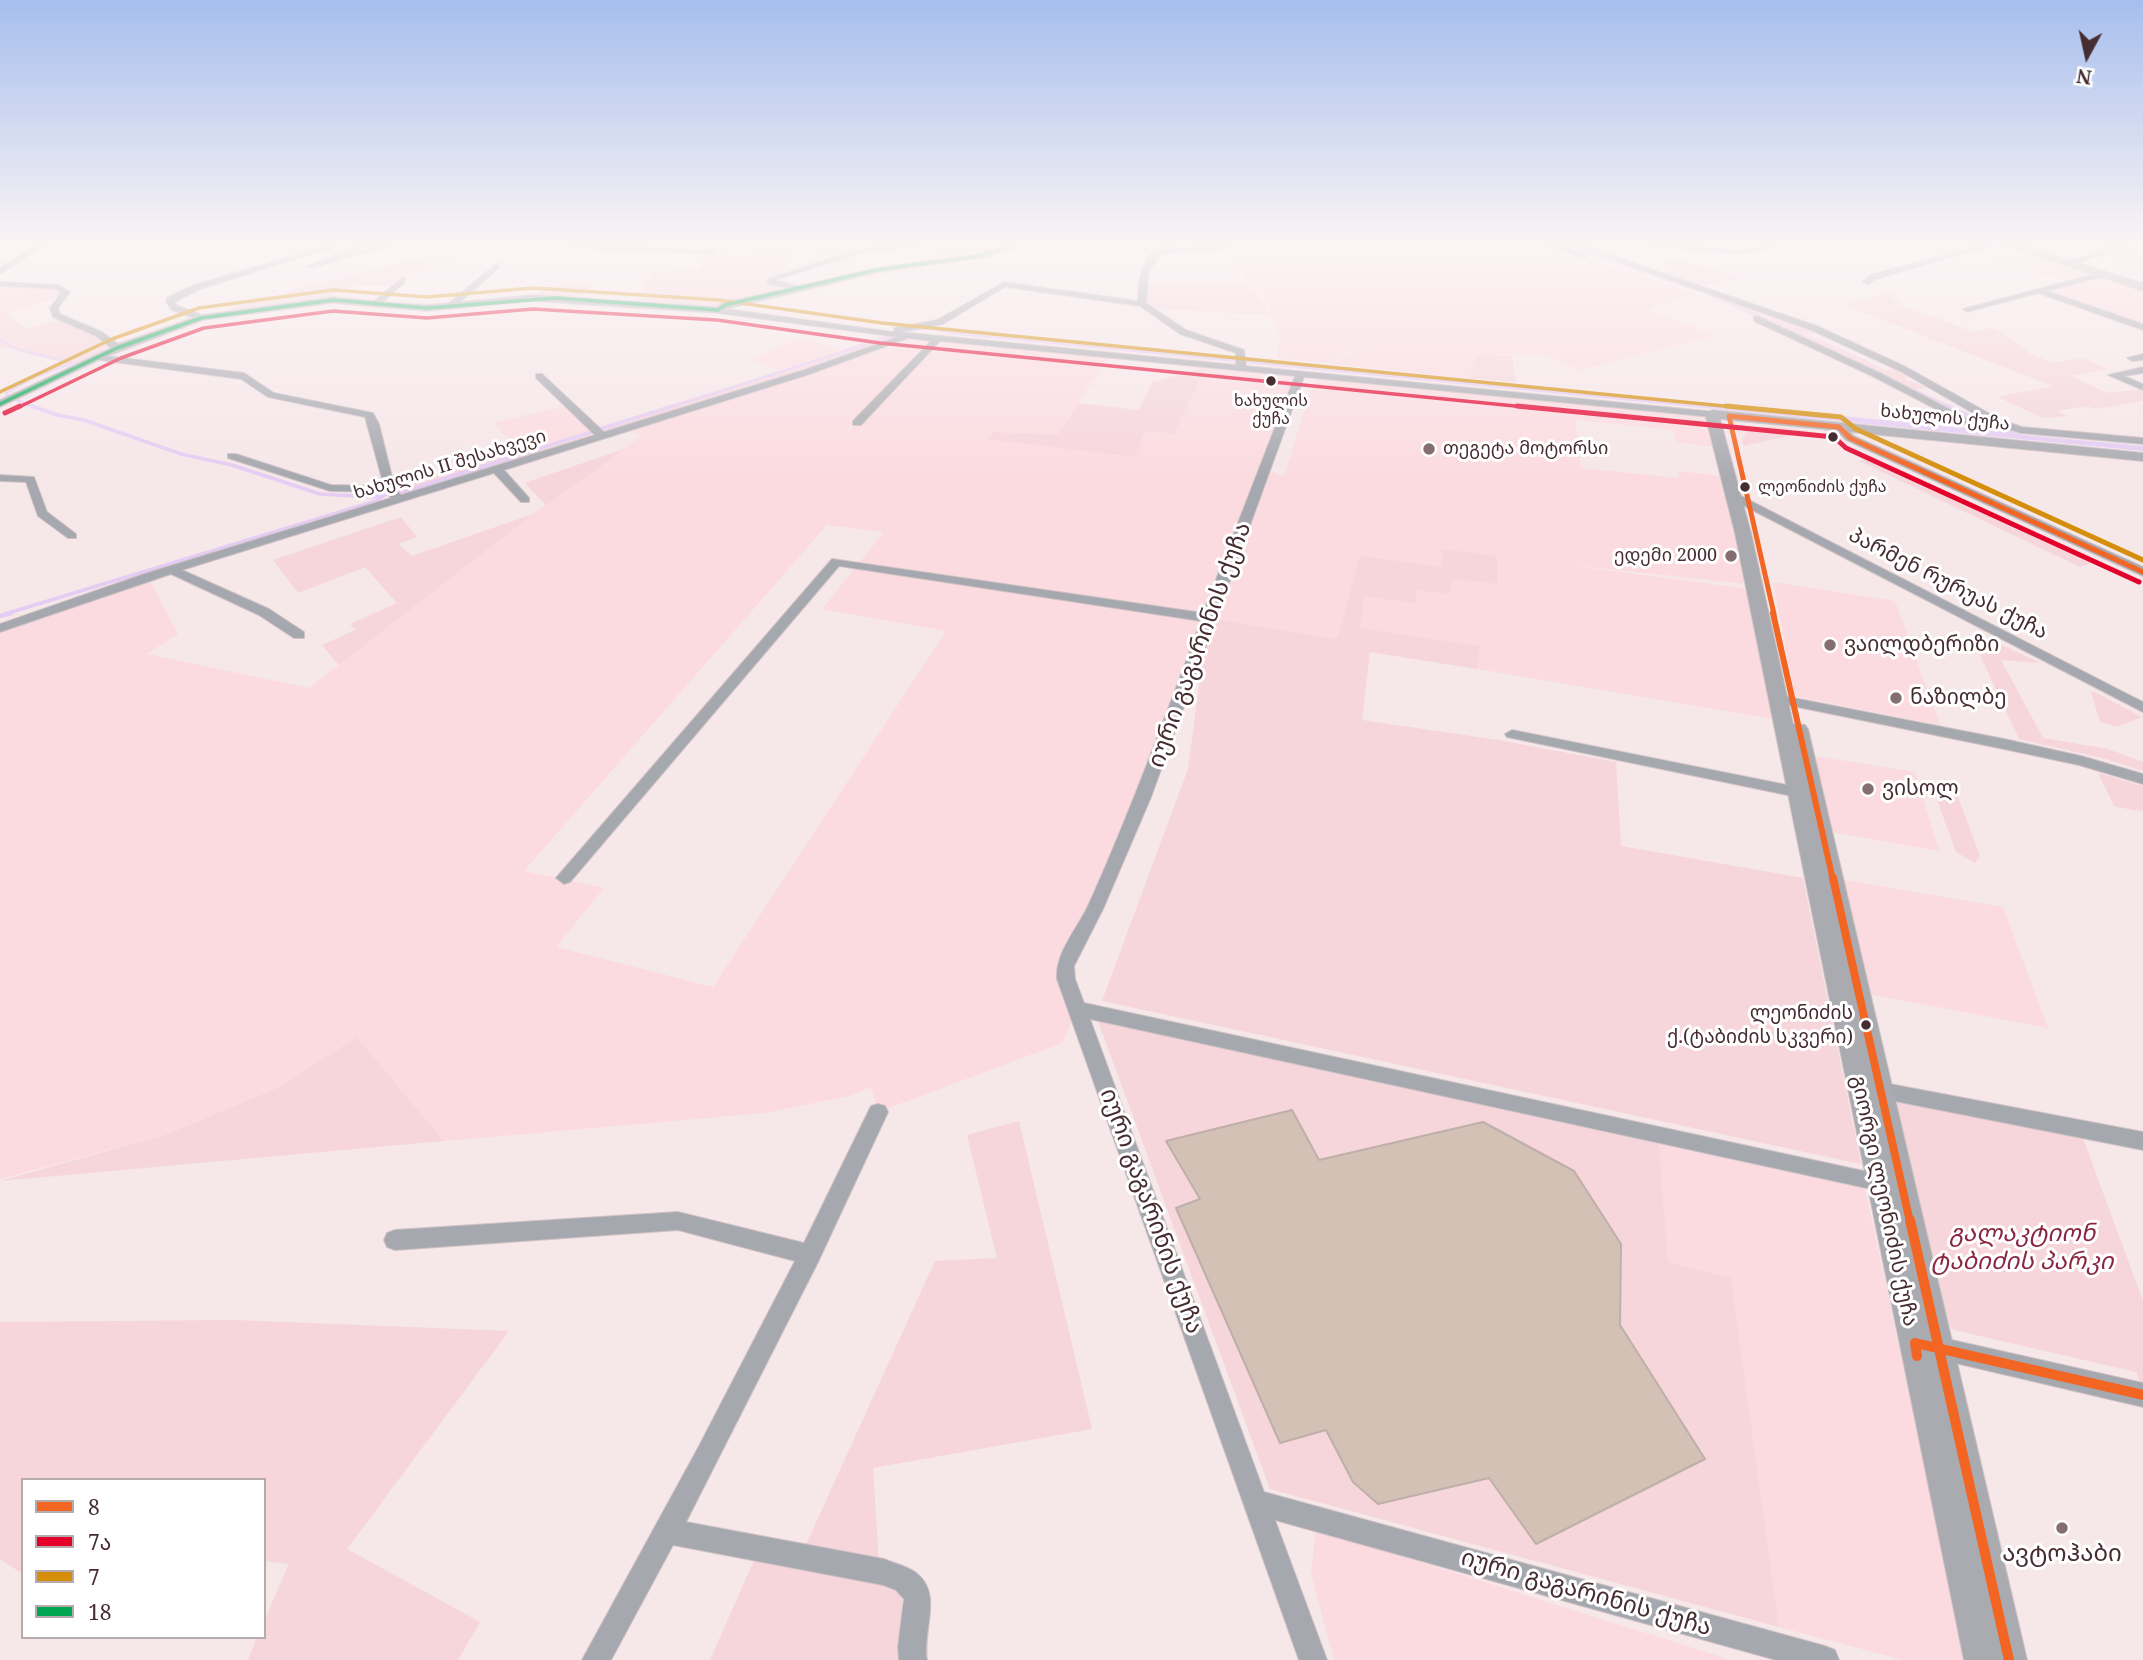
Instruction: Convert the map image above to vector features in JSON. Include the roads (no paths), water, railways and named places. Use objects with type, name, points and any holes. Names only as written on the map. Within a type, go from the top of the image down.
[{"type":"main road","name":"ხახულის ქუჩა","points":[[1721,415],[1839,426],[1977,432],[2143,457]]},
{"type":"main road","name":"გიორგი ლეონიძის ქუჩა","points":[[1721,415],[1926,1345],[1982,1660]]},
{"type":"main road","name":"გიორგი ლეონიძის ქუჩა","points":[[1785,700],[1797,792],[1870,1088],[1880,1182],[2009,1660]]},
{"type":"street","points":[[75,323],[99,334],[117,348]]},
{"type":"street","points":[[3,402],[117,348],[186,323]]},
{"type":"street","points":[[811,323],[884,334],[933,323]]},
{"type":"street","points":[[1171,323],[1183,332],[1241,352],[1241,368]]},
{"type":"street","points":[[1766,323],[1875,373],[1977,432]]},
{"type":"street","points":[[1801,323],[1903,369],[1997,422]]},
{"type":"street","name":"ხახულის ქუჩა","points":[[884,334],[1721,415]]},
{"type":"street","name":"ხახულის II შესახვევი","points":[[0,628],[393,493],[497,468],[596,432],[908,336]]},
{"type":"street","points":[[857,423],[937,339]]},
{"type":"street","points":[[97,357],[244,376],[271,395],[369,415],[374,424],[393,493],[330,488],[232,456]]},
{"type":"street","points":[[2143,357],[2132,358],[2143,363]]},
{"type":"street","points":[[2143,370],[2113,375],[2143,387]]},
{"type":"street","name":"იური გაგარინის ქუჩა","points":[[1301,373],[1143,797],[1095,909],[1065,966],[1066,979],[1256,1502],[1825,1660]]},
{"type":"street","points":[[539,376],[596,432]]},
{"type":"street","name":"ხახულის ქუჩა","points":[[1977,432],[1997,422],[2021,430],[2143,441]]},
{"type":"street","points":[[1839,426],[1850,438],[2139,567]]},
{"type":"street","points":[[497,468],[526,500]]},
{"type":"street","points":[[0,478],[30,479],[41,513],[72,536]]},
{"type":"street","name":"პარმენ რურუას ქუჩა","points":[[1741,500],[2143,708]]},
{"type":"street","points":[[565,878],[836,562],[1208,618]]},
{"type":"street","points":[[172,570],[264,612],[299,635]]},
{"type":"street","points":[[1785,700],[2004,744],[2143,779]]},
{"type":"street","points":[[1511,734],[1797,792]]},
{"type":"street","points":[[1078,1009],[1880,1182]]},
{"type":"street","points":[[1870,1088],[2143,1141]]},
{"type":"street","points":[[596,1660],[668,1531],[810,1255],[878,1112]]},
{"type":"street","points":[[395,1240],[678,1221],[810,1255]]},
{"type":"street","points":[[1926,1345],[2143,1395]]},
{"type":"street","points":[[1256,1502],[1313,1660]]},
{"type":"street","points":[[668,1531],[884,1572],[905,1581],[918,1595],[911,1647],[913,1660]]},
{"type":"waterway","points":[[1774,323],[1952,408]]},
{"type":"waterway","points":[[668,408],[908,331],[931,328],[951,333],[1197,357]]},
{"type":"waterway","points":[[0,340],[16,349],[72,363],[35,377],[6,393],[9,397],[37,408]]},
{"type":"waterway","points":[[32,406],[57,415],[84,420],[181,454],[232,465],[320,494],[372,497],[406,491],[673,406]]},
{"type":"waterway","points":[[1948,406],[1974,418]]},
{"type":"waterway","points":[[5,614],[376,501],[383,496]]},
{"type":"waterway","points":[[0,616],[11,613]]},
{"type":"place","name":"ხახულის ქუჩა","points":[[1271,381]]},
{"type":"place","name":"თეგეტა მოტორსი","points":[[1429,449]]},
{"type":"place","name":"ლეონიძის ქუჩა","points":[[1745,487]]},
{"type":"place","name":"ედემი 2000","points":[[1731,556]]},
{"type":"place","name":"ვაილდბერიზი","points":[[1830,645]]},
{"type":"place","name":"ნაზილბე","points":[[1896,698]]},
{"type":"place","name":"ვისოლ","points":[[1868,789]]},
{"type":"place","name":"ლეონიძის ქ.(ტაბიძის სკვერი)","points":[[1866,1025]]},
{"type":"place","name":"ავტოჰაბი","points":[[2062,1528]]},
{"type":"park label","name":"გალაკტიონ ტაბიძის პარკი","points":[[2022,1248]]}]
